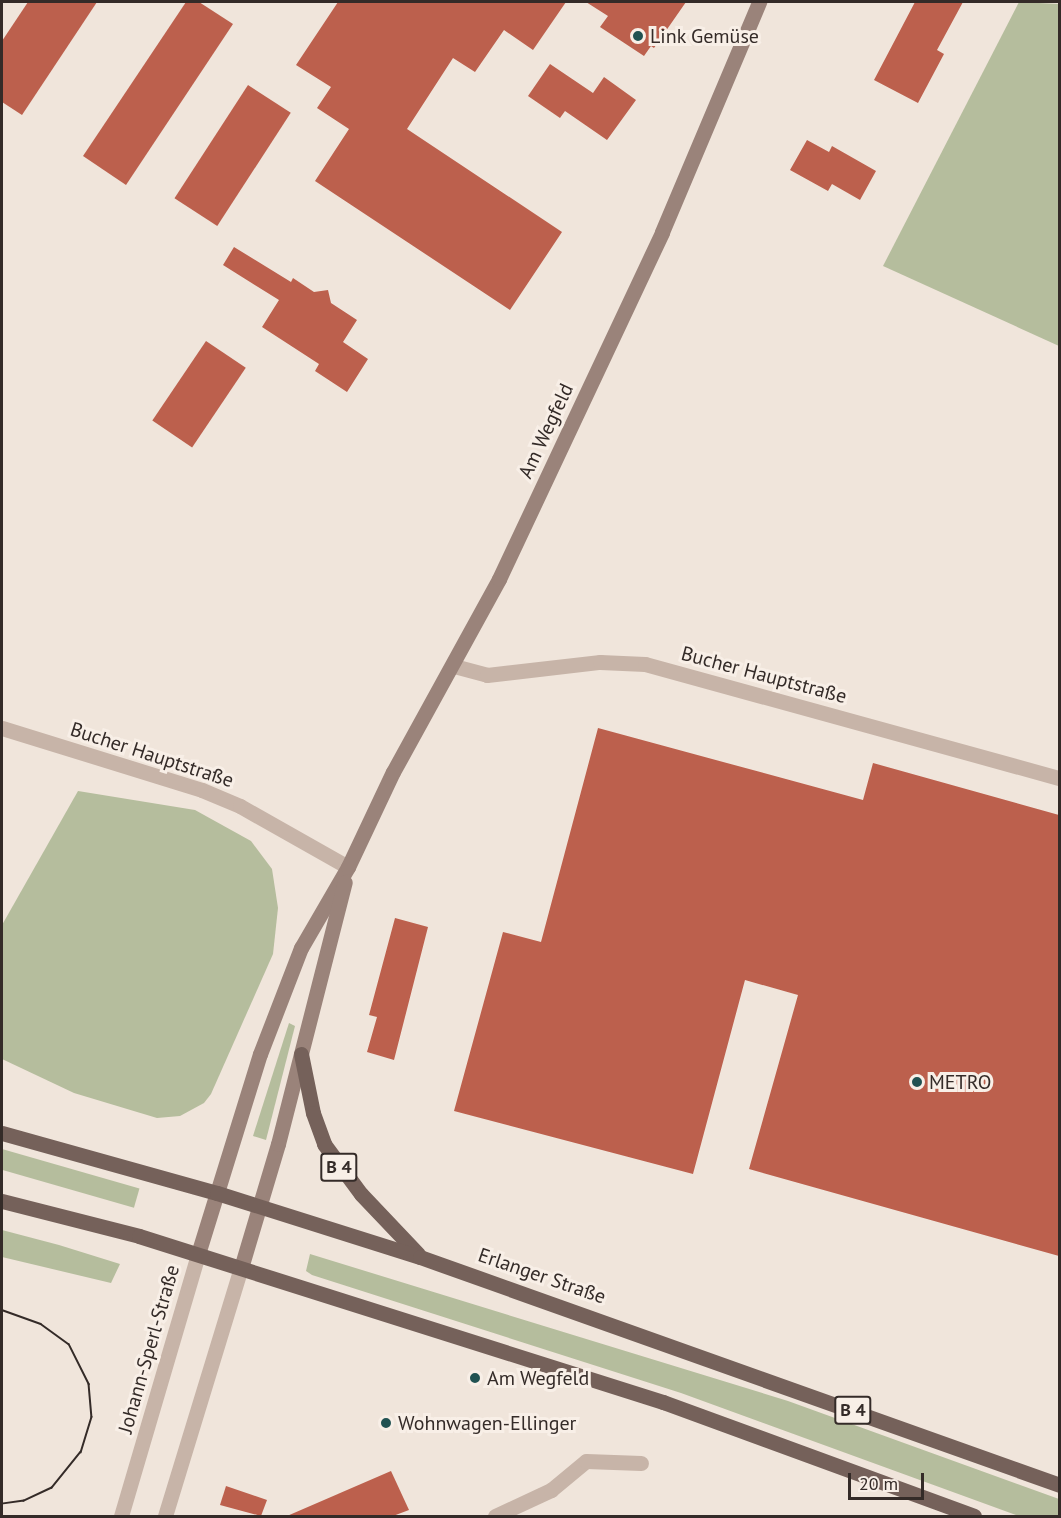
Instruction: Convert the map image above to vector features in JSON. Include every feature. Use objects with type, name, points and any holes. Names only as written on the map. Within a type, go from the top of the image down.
[{"type":"main road","name":"B 4","points":[[301,1054],[307,1091],[324,1144],[354,1186],[420,1257]]},
{"type":"main road","name":"Erlanger Straße","points":[[2,1133],[217,1193],[420,1257],[1059,1485]]},
{"type":"main road","points":[[2,1201],[198,1254],[663,1402],[975,1516]]},
{"type":"street","name":"Am Wegfeld","points":[[217,1193],[264,1044],[301,948],[348,867],[397,763],[454,666],[509,558],[662,232],[759,2]]},
{"type":"street","name":"Bucher Hauptstraße","points":[[454,666],[495,675],[600,662],[645,664],[1059,778]]},
{"type":"street","name":"Bucher Hauptstraße","points":[[2,728],[202,790],[240,806],[348,867]]},
{"type":"street","name":"Am Wegfeld","points":[[242,1268],[301,1054],[348,867]]},
{"type":"street","name":"Johann-Sperl-Straße","points":[[121,1516],[217,1193]]},
{"type":"street","points":[[165,1516],[242,1268]]},
{"type":"street","points":[[495,1516],[551,1490],[586,1461],[641,1462]]},
{"type":"green space","points":[[1019,2],[1059,4],[1059,346],[883,266]]},
{"type":"green space","points":[[78,791],[195,810],[251,841],[272,869],[278,908],[273,954],[211,1094],[204,1103],[180,1116],[157,1118],[74,1093],[2,1059],[2,925]]},
{"type":"green space","points":[[289,1023],[295,1026],[266,1140],[253,1136]]},
{"type":"green space","points":[[2,1149],[139,1188],[134,1208],[2,1170]]},
{"type":"green space","points":[[2,1230],[120,1264],[111,1283],[2,1257]]},
{"type":"green space","points":[[310,1254],[788,1401],[1059,1499],[1059,1516],[1019,1516],[681,1393],[312,1275],[306,1271]]},
{"type":"building","points":[[28,2],[97,2],[22,115],[2,102],[2,41]]},
{"type":"building","points":[[186,2],[199,2],[233,24],[126,185],[83,156]]},
{"type":"building","points":[[338,2],[566,2],[533,50],[504,30],[475,72],[453,58],[407,129],[562,232],[510,310],[315,181],[349,129],[317,108],[331,87],[296,65]]},
{"type":"building","name":"Link Gemüse","points":[[586,2],[686,2],[654,48],[651,46],[644,56],[600,27],[608,16]]},
{"type":"building","points":[[915,2],[963,2],[937,50],[944,54],[918,103],[874,80]]},
{"type":"building","points":[[550,64],[593,93],[604,77],[636,100],[607,140],[565,111],[560,118],[528,96]]},
{"type":"building","points":[[248,85],[291,113],[217,226],[174,198]]},
{"type":"building","points":[[807,140],[829,152],[832,146],[876,171],[860,200],[832,184],[828,191],[790,170]]},
{"type":"building","points":[[234,247],[291,282],[293,278],[314,292],[328,290],[331,303],[357,320],[343,342],[368,359],[347,392],[315,371],[319,364],[262,327],[279,300],[223,265]]},
{"type":"building","points":[[206,341],[246,368],[192,447],[152,421]]},
{"type":"building","name":"METRO","points":[[598,728],[863,800],[873,763],[1059,815],[1059,1256],[749,1169],[798,995],[745,980],[693,1174],[454,1111],[503,932],[541,942]]},
{"type":"building","points":[[395,918],[428,927],[394,1060],[367,1052],[377,1017],[369,1015]]},
{"type":"building","points":[[391,1471],[409,1510],[393,1516],[287,1516]]},
{"type":"building","points":[[226,1486],[267,1500],[261,1516],[220,1505]]},
{"type":"tram line","points":[[2,1310],[41,1324],[69,1344],[89,1384],[92,1417],[81,1452],[52,1488],[24,1501],[2,1504]]},
{"type":"place","name":"Link Gemüse","points":[[638,36]]},
{"type":"place","name":"METRO","points":[[917,1082]]},
{"type":"place","name":"Am Wegfeld","points":[[475,1378]]},
{"type":"place","name":"Wohnwagen-Ellinger","points":[[386,1423]]}]
